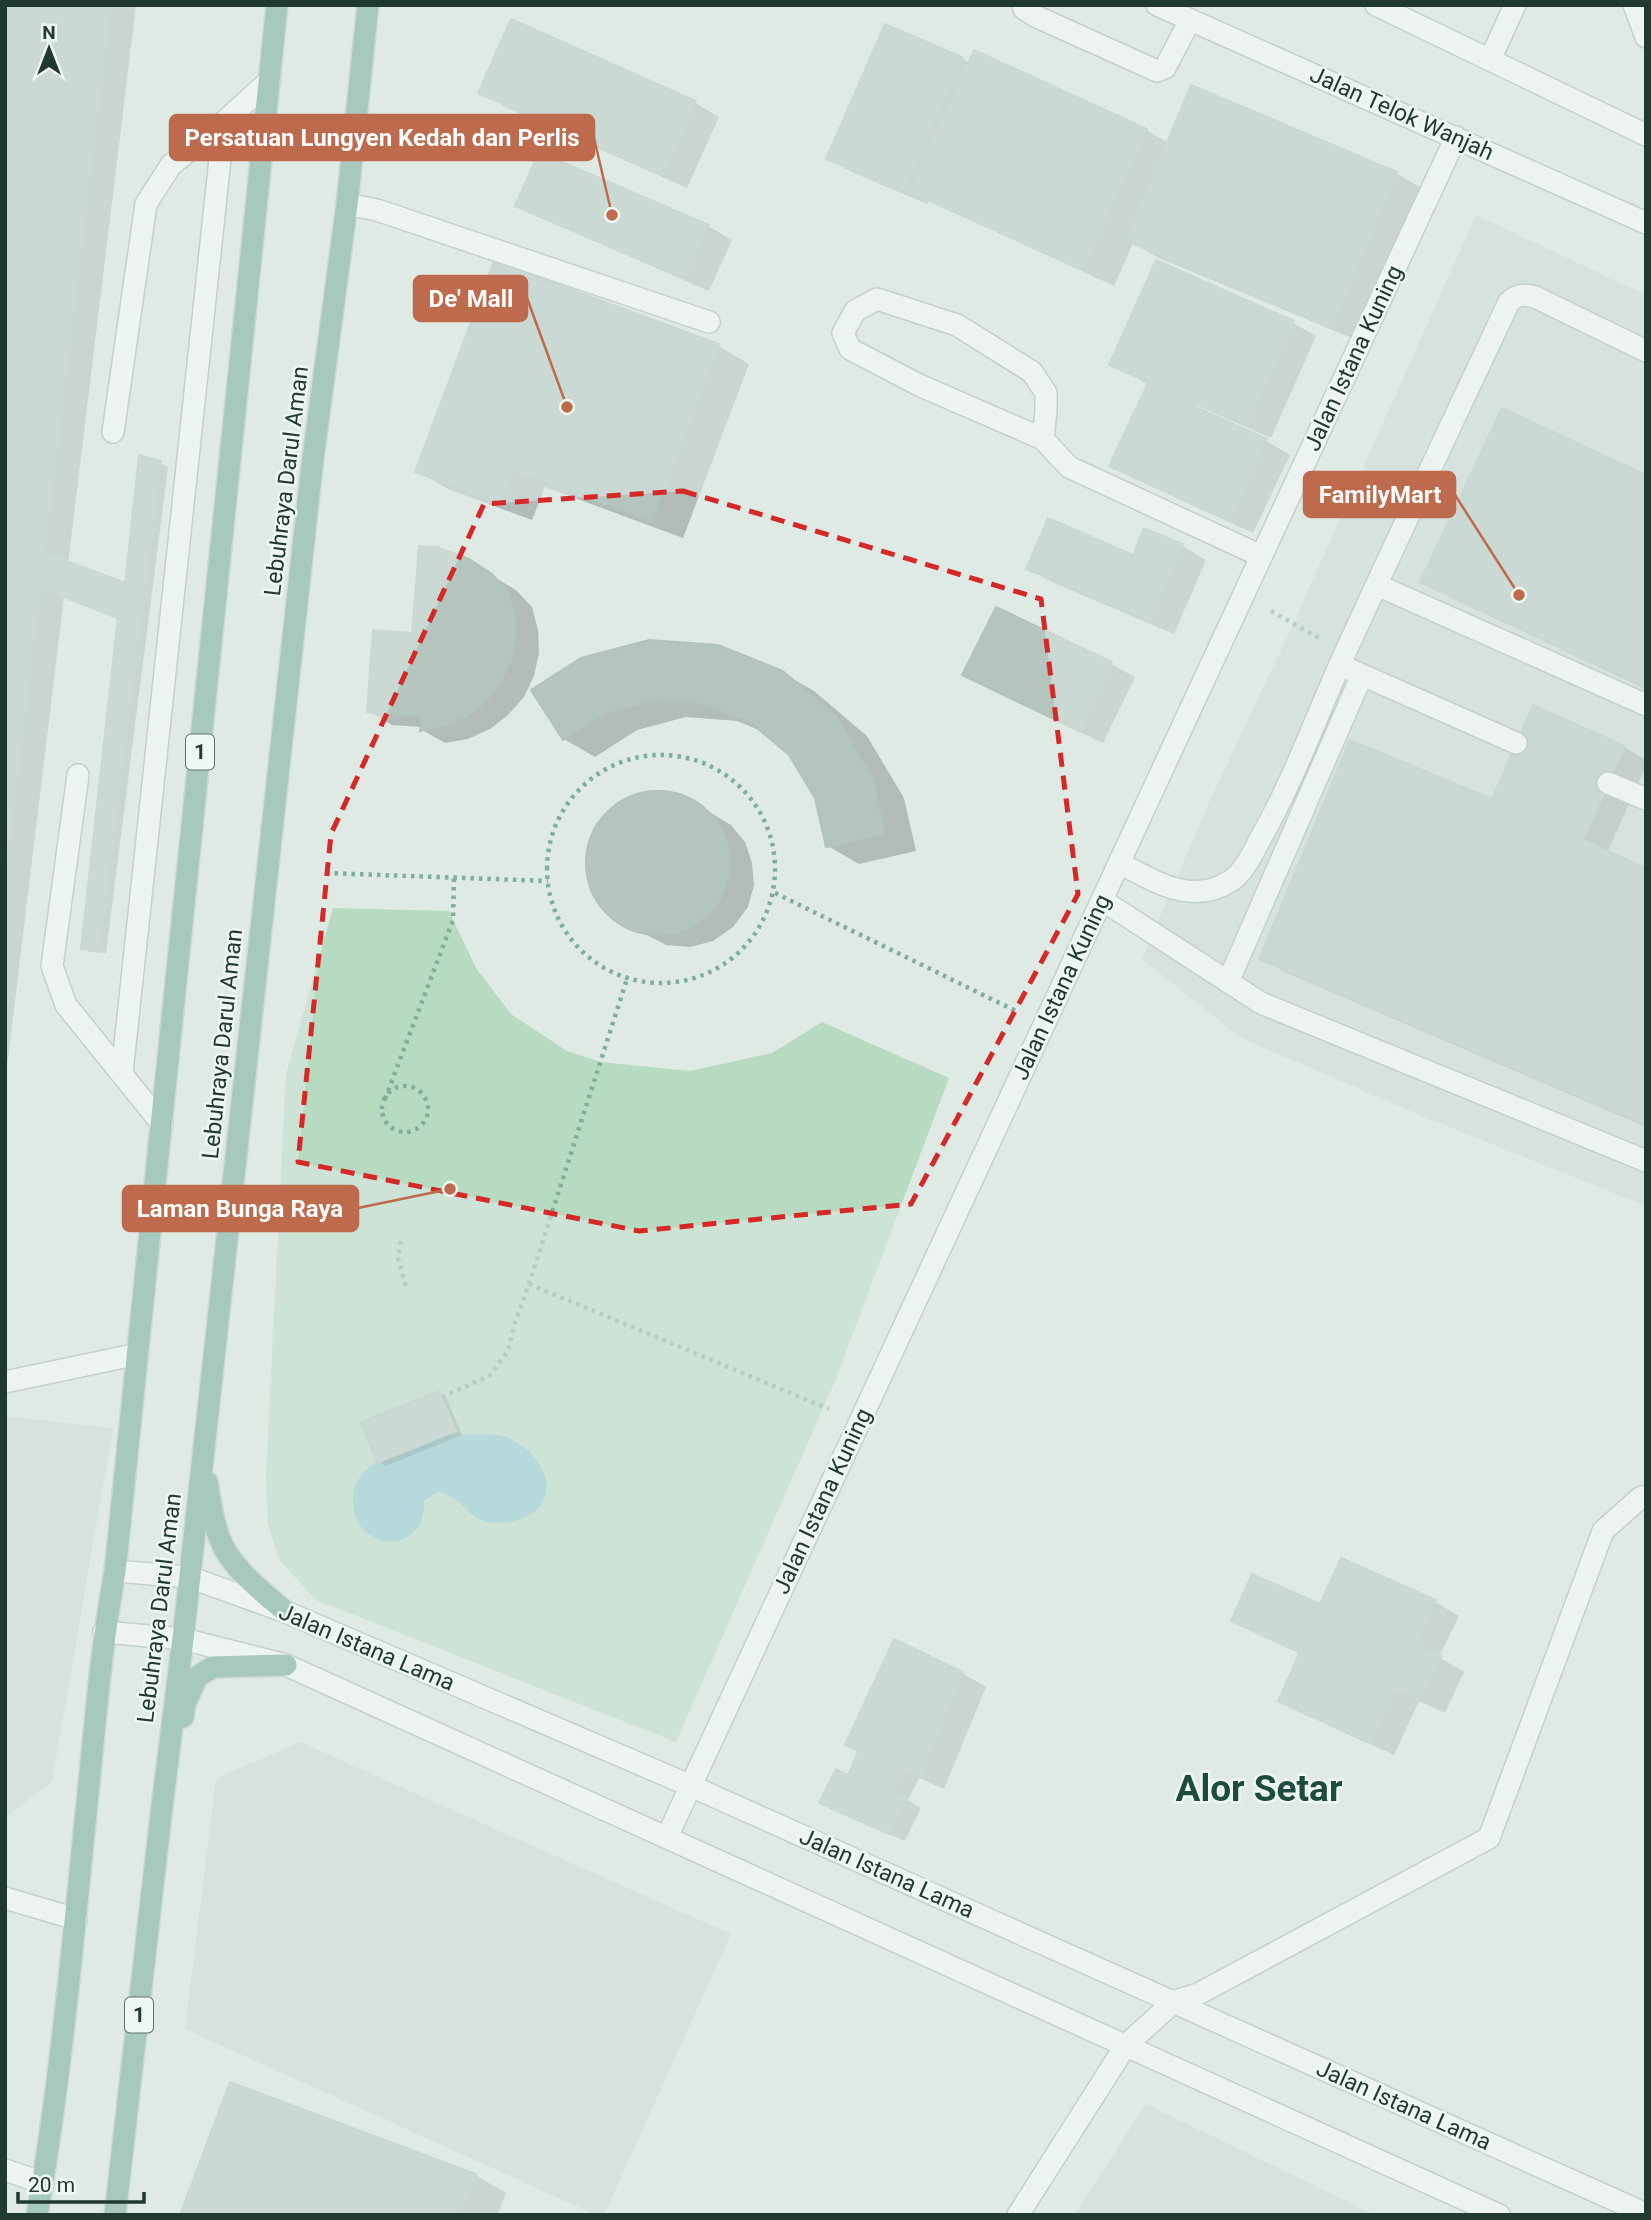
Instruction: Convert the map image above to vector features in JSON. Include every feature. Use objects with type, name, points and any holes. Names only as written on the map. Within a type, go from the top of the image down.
[{"type":"main road","name":"Lebuhraya Darul Aman","points":[[37,2215],[76,1919],[104,1632],[116,1571],[277,5]]},
{"type":"main road","name":"Lebuhraya Darul Aman","points":[[115,2215],[183,1639],[312,466],[347,204],[368,5]]},
{"type":"main road","points":[[203,1459],[214,1519],[225,1550],[249,1579],[286,1612]]},
{"type":"main road","points":[[161,1815],[186,1704],[197,1677],[213,1667],[286,1665]]},
{"type":"street","points":[[1023,5],[1024,9],[1034,16],[1157,71],[1166,68],[1190,20]]},
{"type":"street","name":"Jalan Telok Wanjah","points":[[1157,5],[1646,222]]},
{"type":"street","points":[[1376,5],[1646,135]]},
{"type":"street","points":[[1490,60],[1515,5]]},
{"type":"street","points":[[1634,5],[1646,37]]},
{"type":"street","points":[[113,432],[146,204],[171,165],[270,80]]},
{"type":"street","points":[[122,1073],[224,122]]},
{"type":"street","name":"Jalan Istana Kuning","points":[[667,1837],[1455,137]]},
{"type":"street","points":[[347,204],[377,210],[709,322]]},
{"type":"street","points":[[1119,863],[1167,887],[1187,892],[1211,889],[1233,880],[1249,860],[1278,807],[1339,666],[1504,313],[1514,297],[1535,297],[1646,351]]},
{"type":"street","points":[[1043,439],[1046,393],[1032,372],[957,325],[877,299],[855,311],[843,333],[850,349],[919,386],[1043,439],[1069,467],[1261,556]]},
{"type":"street","points":[[1377,585],[1646,705]]},
{"type":"street","points":[[1339,666],[1516,743]]},
{"type":"street","points":[[1228,982],[1362,675]]},
{"type":"street","points":[[78,775],[52,966],[66,1005],[162,1124]]},
{"type":"street","points":[[1608,783],[1646,799]]},
{"type":"street","points":[[1102,900],[1261,1003],[1646,1161]]},
{"type":"street","points":[[5,1382],[138,1354]]},
{"type":"street","points":[[1018,2215],[1126,2045],[1175,2001],[1198,1994],[1489,1838],[1603,1531],[1640,1498],[1646,1496]]},
{"type":"street","name":"Jalan Istana Lama","points":[[116,1571],[189,1577],[286,1612],[691,1786],[1646,2214]]},
{"type":"street","points":[[104,1632],[183,1639],[286,1665],[1499,2215]]},
{"type":"street","points":[[5,1898],[76,1919]]},
{"type":"street","points":[[5,2170],[43,2183]]},
{"type":"path","points":[[1243,595],[1323,640],[1327,633]]},
{"type":"path","points":[[650,755],[686,757],[719,770],[747,793],[767,822],[776,857],[775,893],[762,926],[740,954],[705,975],[667,984],[627,979],[591,961],[564,932],[548,895],[546,856],[557,817],[581,786],[615,763],[650,755]]},
{"type":"path","points":[[326,873],[548,881]]},
{"type":"path","points":[[385,1099],[396,1088],[411,1087],[417,1090],[428,1108],[424,1122],[412,1131],[405,1132],[391,1127],[382,1114],[385,1099],[453,920],[454,877]]},
{"type":"path","points":[[775,893],[1044,1024]]},
{"type":"path","points":[[442,1398],[489,1376],[508,1351],[515,1322],[627,979]]},
{"type":"path","points":[[401,1241],[398,1258],[407,1290]]},
{"type":"path","points":[[529,1284],[859,1421]]},
{"type":"highlighted area","points":[[683,491],[1041,599],[1078,894],[911,1204],[639,1231],[298,1162],[331,834],[484,504]]},
{"type":"shaded area","points":[[1476,215],[1646,295],[1646,1206],[1427,1118],[1241,1038],[1142,959],[1210,800],[1289,633]]},
{"type":"shaded area","points":[[5,1416],[113,1428],[52,1782],[5,1818]]},
{"type":"shaded area","points":[[300,1742],[731,1934],[604,2215],[596,2215],[185,2029],[216,1778]]},
{"type":"shaded area","points":[[1146,2104],[1375,2215],[1074,2215]]},
{"type":"green space","points":[[333,908],[449,911],[476,968],[511,1014],[567,1051],[601,1062],[690,1071],[772,1053],[822,1022],[949,1078],[835,1381],[676,1742],[316,1600],[279,1560],[268,1523],[266,1478],[286,1074]]},
{"type":"water","points":[[447,1435],[499,1435],[523,1446],[537,1461],[546,1479],[544,1499],[540,1506],[518,1520],[491,1523],[476,1517],[456,1500],[439,1491],[424,1501],[422,1519],[414,1532],[402,1539],[388,1541],[375,1538],[363,1529],[355,1516],[353,1498],[355,1486],[364,1472],[382,1460]]},
{"type":"building","points":[[5,5],[111,5],[5,881]]},
{"type":"building","points":[[511,19],[696,101],[663,176],[478,93]]},
{"type":"building","points":[[885,24],[962,57],[903,192],[826,159]]},
{"type":"building","points":[[974,50],[1147,129],[1082,270],[910,192]]},
{"type":"building","points":[[1191,85],[1397,172],[1332,327],[1126,241]]},
{"type":"building","points":[[539,152],[709,225],[685,279],[515,206]]},
{"type":"building","points":[[1156,260],[1294,321],[1247,426],[1109,365]]},
{"type":"building","points":[[494,261],[719,344],[652,522],[513,470],[501,504],[415,472]]},
{"type":"building","points":[[1147,385],[1267,439],[1229,521],[1109,466]]},
{"type":"building","points":[[1502,408],[1646,475],[1646,687],[1420,582]]},
{"type":"building","points":[[139,455],[161,461],[99,950],[81,949],[118,618],[135,625],[139,588],[125,584]]},
{"type":"building","points":[[1048,518],[1133,555],[1144,528],[1183,544],[1150,621],[1026,569]]},
{"type":"building","points":[[419,546],[437,547],[469,559],[492,574],[508,592],[515,615],[511,662],[500,684],[485,702],[466,717],[444,726],[420,731],[422,717],[367,712],[373,630],[412,633]]},
{"type":"building","points":[[45,553],[139,588],[135,625],[41,588]]},
{"type":"building","points":[[996,607],[1112,662],[1079,731],[962,675]]},
{"type":"building","points":[[649,640],[718,645],[783,671],[836,716],[873,779],[885,834],[826,847],[815,798],[789,755],[751,723],[705,704],[654,700],[606,713],[563,740],[531,690],[581,658]]},
{"type":"building","points":[[1533,705],[1625,746],[1583,840],[1646,868],[1646,1125],[1259,959],[1350,740],[1492,799]]},
{"type":"building","points":[[658,791],[685,797],[709,812],[724,836],[730,863],[724,890],[709,914],[685,929],[658,935],[631,929],[607,914],[592,890],[586,863],[592,836],[607,812],[631,797]]},
{"type":"building","points":[[439,1391],[456,1431],[377,1463],[361,1422]]},
{"type":"building","points":[[1341,1558],[1436,1600],[1416,1645],[1441,1656],[1421,1701],[1395,1689],[1369,1743],[1278,1701],[1300,1652],[1231,1621],[1252,1574],[1320,1604]]},
{"type":"building","points":[[894,1639],[963,1672],[920,1777],[845,1745]]},
{"type":"building","points":[[859,1750],[903,1769],[892,1791],[906,1797],[889,1834],[819,1803],[836,1769],[848,1775]]},
{"type":"building","points":[[230,2082],[476,2174],[460,2215],[180,2215]]},
{"type":"place","name":"Persatuan Lungyen Kedah dan Perlis","points":[[612,215]]},
{"type":"place","name":"De' Mall","points":[[567,407]]},
{"type":"place","name":"FamilyMart","points":[[1519,595]]},
{"type":"place","name":"Laman Bunga Raya","points":[[450,1189]]},
{"type":"district","name":"Alor Setar","points":[[1259,1788]]}]
